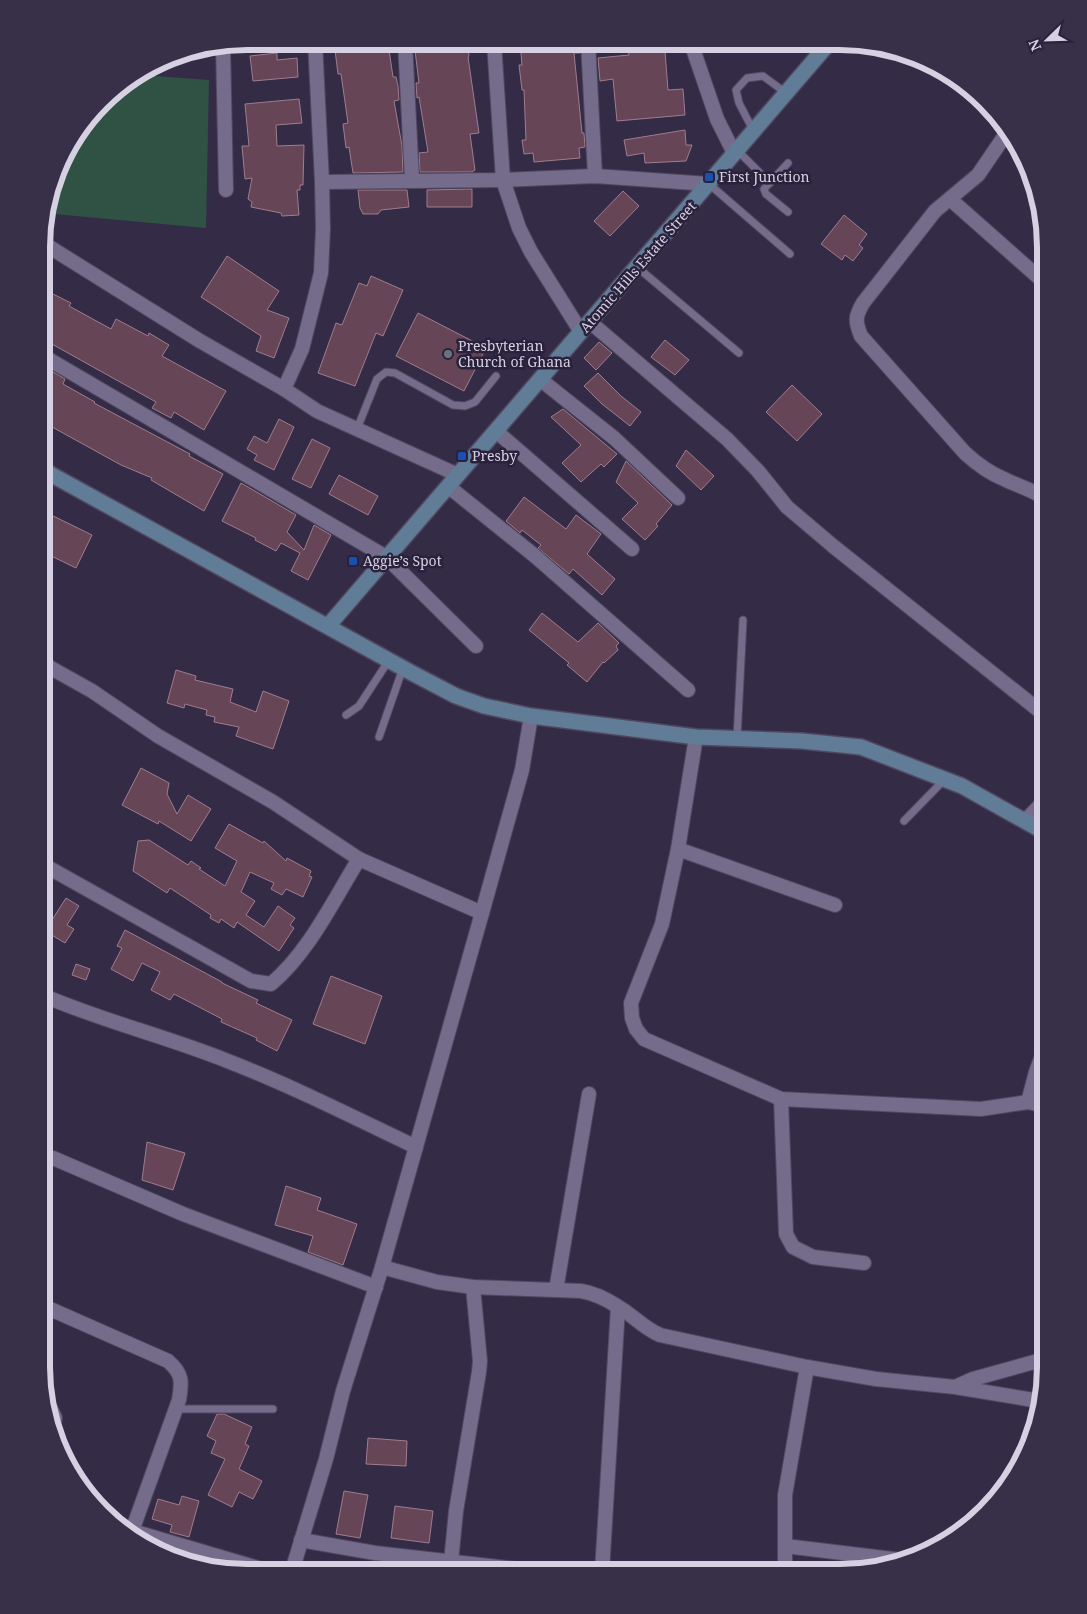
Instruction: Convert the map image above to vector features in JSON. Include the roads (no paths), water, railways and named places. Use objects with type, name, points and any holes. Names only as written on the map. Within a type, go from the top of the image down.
[{"type":"street","points":[[284,389],[302,349],[321,273],[323,229],[322,182],[314,50]]},
{"type":"street","points":[[405,50],[412,180]]},
{"type":"street","points":[[495,50],[503,180],[519,228],[531,252],[586,327],[727,439],[758,471],[787,507],[833,546],[1037,709]]},
{"type":"street","points":[[588,50],[595,176]]},
{"type":"street","points":[[694,50],[717,119],[735,151]]},
{"type":"street","name":"Atomic Hills Estate Street","points":[[328,626],[823,50]]},
{"type":"street","points":[[223,52],[226,190]]},
{"type":"street","points":[[1004,137],[978,175],[936,211],[863,303],[856,315],[861,336],[965,453],[977,464],[1002,479],[1037,492]]},
{"type":"street","points":[[322,182],[503,180],[595,176],[709,184]]},
{"type":"street","points":[[950,199],[1037,276]]},
{"type":"street","points":[[50,246],[200,341],[284,389],[317,411],[357,429],[453,481],[535,556],[688,690]]},
{"type":"street","points":[[50,360],[386,557],[476,646]]},
{"type":"street","points":[[540,380],[614,438],[678,498]]},
{"type":"street","points":[[496,431],[632,549]]},
{"type":"street","points":[[50,474],[456,696],[484,706],[531,716],[696,737],[802,740],[862,747],[962,786],[1037,828]]},
{"type":"street","points":[[50,667],[92,691],[158,736],[273,802],[359,859],[482,913]]},
{"type":"street","points":[[294,1564],[326,1459],[343,1391],[382,1267],[522,770],[531,716]]},
{"type":"street","points":[[696,737],[678,849],[662,924],[631,1003],[632,1018],[636,1029],[644,1039],[781,1099],[981,1109],[1028,1102],[1037,1104]]},
{"type":"street","points":[[1025,821],[1037,808]]},
{"type":"street","points":[[678,849],[835,905]]},
{"type":"street","points":[[50,868],[252,982],[271,984],[285,973],[305,947],[359,859]]},
{"type":"street","points":[[50,998],[75,1009],[225,1059],[416,1148]]},
{"type":"street","points":[[1028,1102],[1037,1069]]},
{"type":"street","points":[[556,1290],[588,1094]]},
{"type":"street","points":[[781,1099],[786,1234],[793,1247],[813,1258],[864,1263]]},
{"type":"street","points":[[53,1158],[183,1214],[376,1287]]},
{"type":"street","points":[[382,1267],[437,1282],[473,1287],[571,1290],[590,1293],[618,1307],[649,1330],[660,1334],[807,1367],[876,1379],[955,1387],[1034,1400]]},
{"type":"street","points":[[451,1562],[456,1511],[480,1361],[473,1287]]},
{"type":"street","points":[[602,1564],[618,1307]]},
{"type":"street","points":[[50,1309],[168,1361],[180,1374],[181,1391],[176,1409],[128,1524]]},
{"type":"street","points":[[955,1387],[972,1379],[1037,1361]]},
{"type":"street","points":[[785,1564],[786,1495],[807,1367]]},
{"type":"street","points":[[143,1534],[244,1564]]},
{"type":"street","points":[[301,1540],[469,1564]]},
{"type":"street","points":[[785,1546],[886,1558]]},
{"type":"lane","points":[[753,131],[739,103],[736,90],[747,78],[763,76],[786,93]]},
{"type":"lane","points":[[735,151],[770,182]]},
{"type":"lane","points":[[788,163],[764,188],[766,194],[788,212]]},
{"type":"lane","points":[[709,184],[790,254]]},
{"type":"lane","points":[[637,267],[739,353]]},
{"type":"lane","points":[[357,429],[377,378],[386,372],[394,373],[453,405],[465,406],[475,402],[496,376]]},
{"type":"lane","points":[[737,738],[743,620]]},
{"type":"lane","points":[[346,715],[359,706],[389,660]]},
{"type":"lane","points":[[379,738],[403,668]]},
{"type":"lane","points":[[904,821],[944,779]]},
{"type":"lane","points":[[176,1409],[273,1409]]},
{"type":"place","name":"First Junction","points":[[709,177]]},
{"type":"place","name":"Presbyterian Church of Ghana","points":[[448,354]]},
{"type":"place","name":"Presby","points":[[462,456]]},
{"type":"place","name":"Aggie’s Spot","points":[[353,561]]}]
